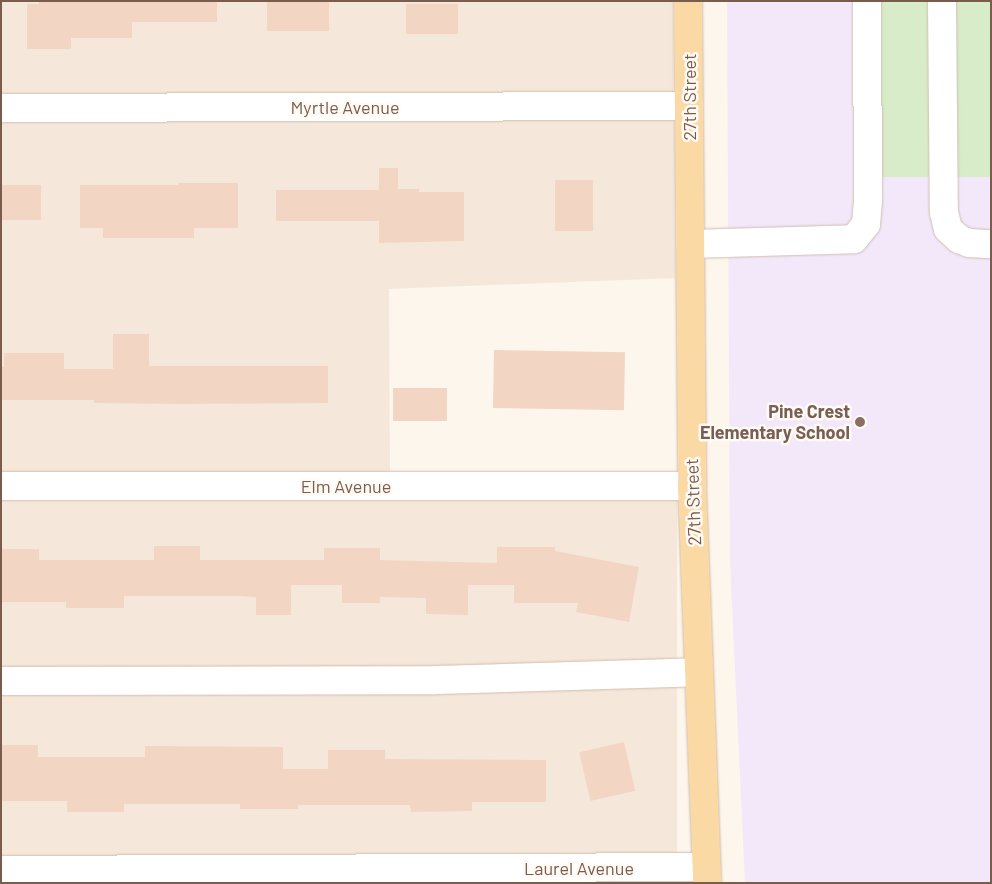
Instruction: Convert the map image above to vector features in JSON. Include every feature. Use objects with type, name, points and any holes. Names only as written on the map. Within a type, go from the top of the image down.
[{"type":"main road","name":"27th Street","points":[[688,1],[692,486],[706,875]]},
{"type":"street","points":[[690,244],[854,239],[866,224],[868,198],[867,1]]},
{"type":"street","points":[[942,1],[944,212],[948,229],[959,239],[970,243],[991,244]]},
{"type":"street","name":"Myrtle Avenue","points":[[1,108],[689,106]]},
{"type":"street","name":"Elm Avenue","points":[[1,486],[692,486]]},
{"type":"street","points":[[1,681],[436,680],[698,672]]},
{"type":"street","name":"Laurel Avenue","points":[[1,870],[706,875]]},
{"type":"shaded area","points":[[1,1],[673,1],[673,95],[1,95]]},
{"type":"shaded area","name":"Pine Crest Elementary School","points":[[727,1],[991,1],[991,883],[745,883],[730,561]]},
{"type":"shaded area","points":[[674,119],[675,278],[389,289],[390,474],[1,473],[1,121]]},
{"type":"shaded area","points":[[1,499],[677,499],[677,857],[1,857]]},
{"type":"shaded area","points":[[690,880],[690,883],[32,883]]},
{"type":"green space","points":[[856,1],[991,1],[991,177],[856,177]]},
{"type":"building","points":[[39,1],[217,1],[217,22],[132,22],[132,38],[71,38],[71,49],[27,49],[27,4],[39,4]]},
{"type":"building","points":[[267,1],[329,1],[329,31],[267,31]]},
{"type":"building","points":[[406,4],[458,4],[458,34],[406,34]]},
{"type":"building","points":[[379,168],[398,168],[398,189],[419,189],[419,192],[464,192],[464,241],[379,243],[379,221],[276,221],[276,190],[379,190]]},
{"type":"building","points":[[555,180],[593,180],[593,231],[555,231]]},
{"type":"building","points":[[178,183],[238,183],[238,228],[194,228],[194,238],[103,238],[103,228],[80,228],[80,185],[178,185]]},
{"type":"building","points":[[1,185],[41,185],[41,220],[1,220]]},
{"type":"building","points":[[113,334],[149,334],[149,366],[328,366],[328,403],[181,404],[94,403],[94,400],[1,400],[1,367],[4,367],[4,353],[64,353],[64,369],[113,369]]},
{"type":"building","points":[[494,350],[625,352],[624,410],[493,408]]},
{"type":"building","points":[[393,388],[447,388],[447,421],[393,421]]},
{"type":"building","points":[[154,546],[200,546],[200,560],[324,560],[324,548],[380,548],[380,560],[497,563],[497,547],[555,547],[555,551],[639,567],[629,622],[576,612],[578,603],[514,603],[514,585],[468,585],[468,615],[426,614],[426,598],[380,597],[380,603],[342,603],[342,585],[291,585],[291,615],[256,615],[256,597],[238,596],[124,596],[124,608],[66,608],[66,602],[1,602],[1,549],[39,549],[39,560],[154,560]]},
{"type":"building","points":[[624,742],[635,791],[590,801],[579,752]]},
{"type":"building","points":[[1,745],[38,745],[38,757],[145,757],[145,746],[283,747],[283,769],[328,769],[328,750],[385,750],[385,759],[546,760],[546,802],[472,802],[472,811],[411,812],[410,805],[298,805],[298,809],[240,809],[240,804],[124,804],[124,812],[67,812],[67,801],[1,801]]},
{"type":"place","name":"Pine Crest Elementary School","points":[[860,422]]}]
